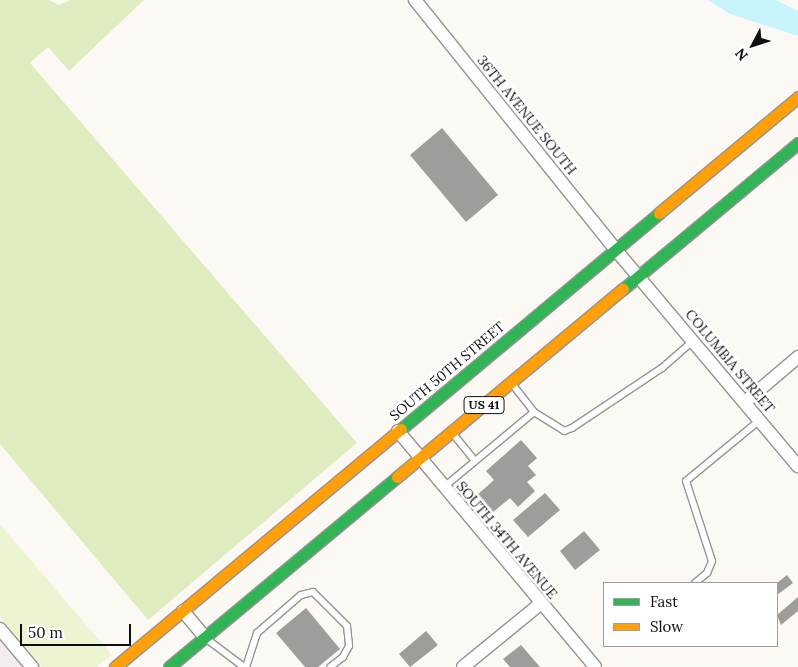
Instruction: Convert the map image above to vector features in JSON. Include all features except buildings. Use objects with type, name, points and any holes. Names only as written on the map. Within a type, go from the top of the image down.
[{"type":"main road","name":"SOUTH 50TH STREET","points":[[115,667],[798,97]]},
{"type":"main road","name":"US 41","points":[[169,667],[798,143]]},
{"type":"street","name":"36TH AVENUE SOUTH","points":[[415,0],[638,276]]},
{"type":"street","name":"COLUMBIA STREET","points":[[638,276],[798,466]]},
{"type":"street","points":[[745,402],[798,357]]},
{"type":"street","name":"SOUTH 34TH AVENUE","points":[[398,431],[540,604],[595,667]]},
{"type":"street","points":[[463,667],[540,604]]},
{"type":"street","points":[[182,611],[205,637]]},
{"type":"street","points":[[2,635],[32,667]]},
{"type":"lane","points":[[511,382],[534,412],[564,431],[572,428],[662,368],[693,341]]},
{"type":"lane","points":[[444,487],[534,412]]},
{"type":"lane","points":[[696,582],[707,573],[712,561],[686,481],[760,420]]},
{"type":"lane","points":[[451,432],[475,461]]},
{"type":"lane","points":[[205,637],[245,667],[256,633],[301,595],[313,592],[347,626],[349,646],[343,657],[330,667]]},
{"type":"shaded area","points":[[0,630],[31,667],[0,667]]},
{"type":"green space","points":[[0,0],[49,0],[59,5],[70,0],[144,0],[69,71],[48,47],[30,63],[357,443],[148,620],[0,444]]},
{"type":"green space","points":[[0,524],[112,655],[97,667],[42,667],[0,617]]},
{"type":"water","points":[[708,0],[776,0],[798,11],[798,36],[730,14]]},
{"type":"traffic: fast","points":[[623,289],[798,143]]},
{"type":"traffic: fast","points":[[401,429],[659,213]]},
{"type":"traffic: fast","points":[[169,667],[397,477]]},
{"type":"traffic: slow","points":[[659,213],[798,97]]},
{"type":"traffic: slow","points":[[397,477],[623,289]]},
{"type":"traffic: slow","points":[[115,667],[401,429]]}]
